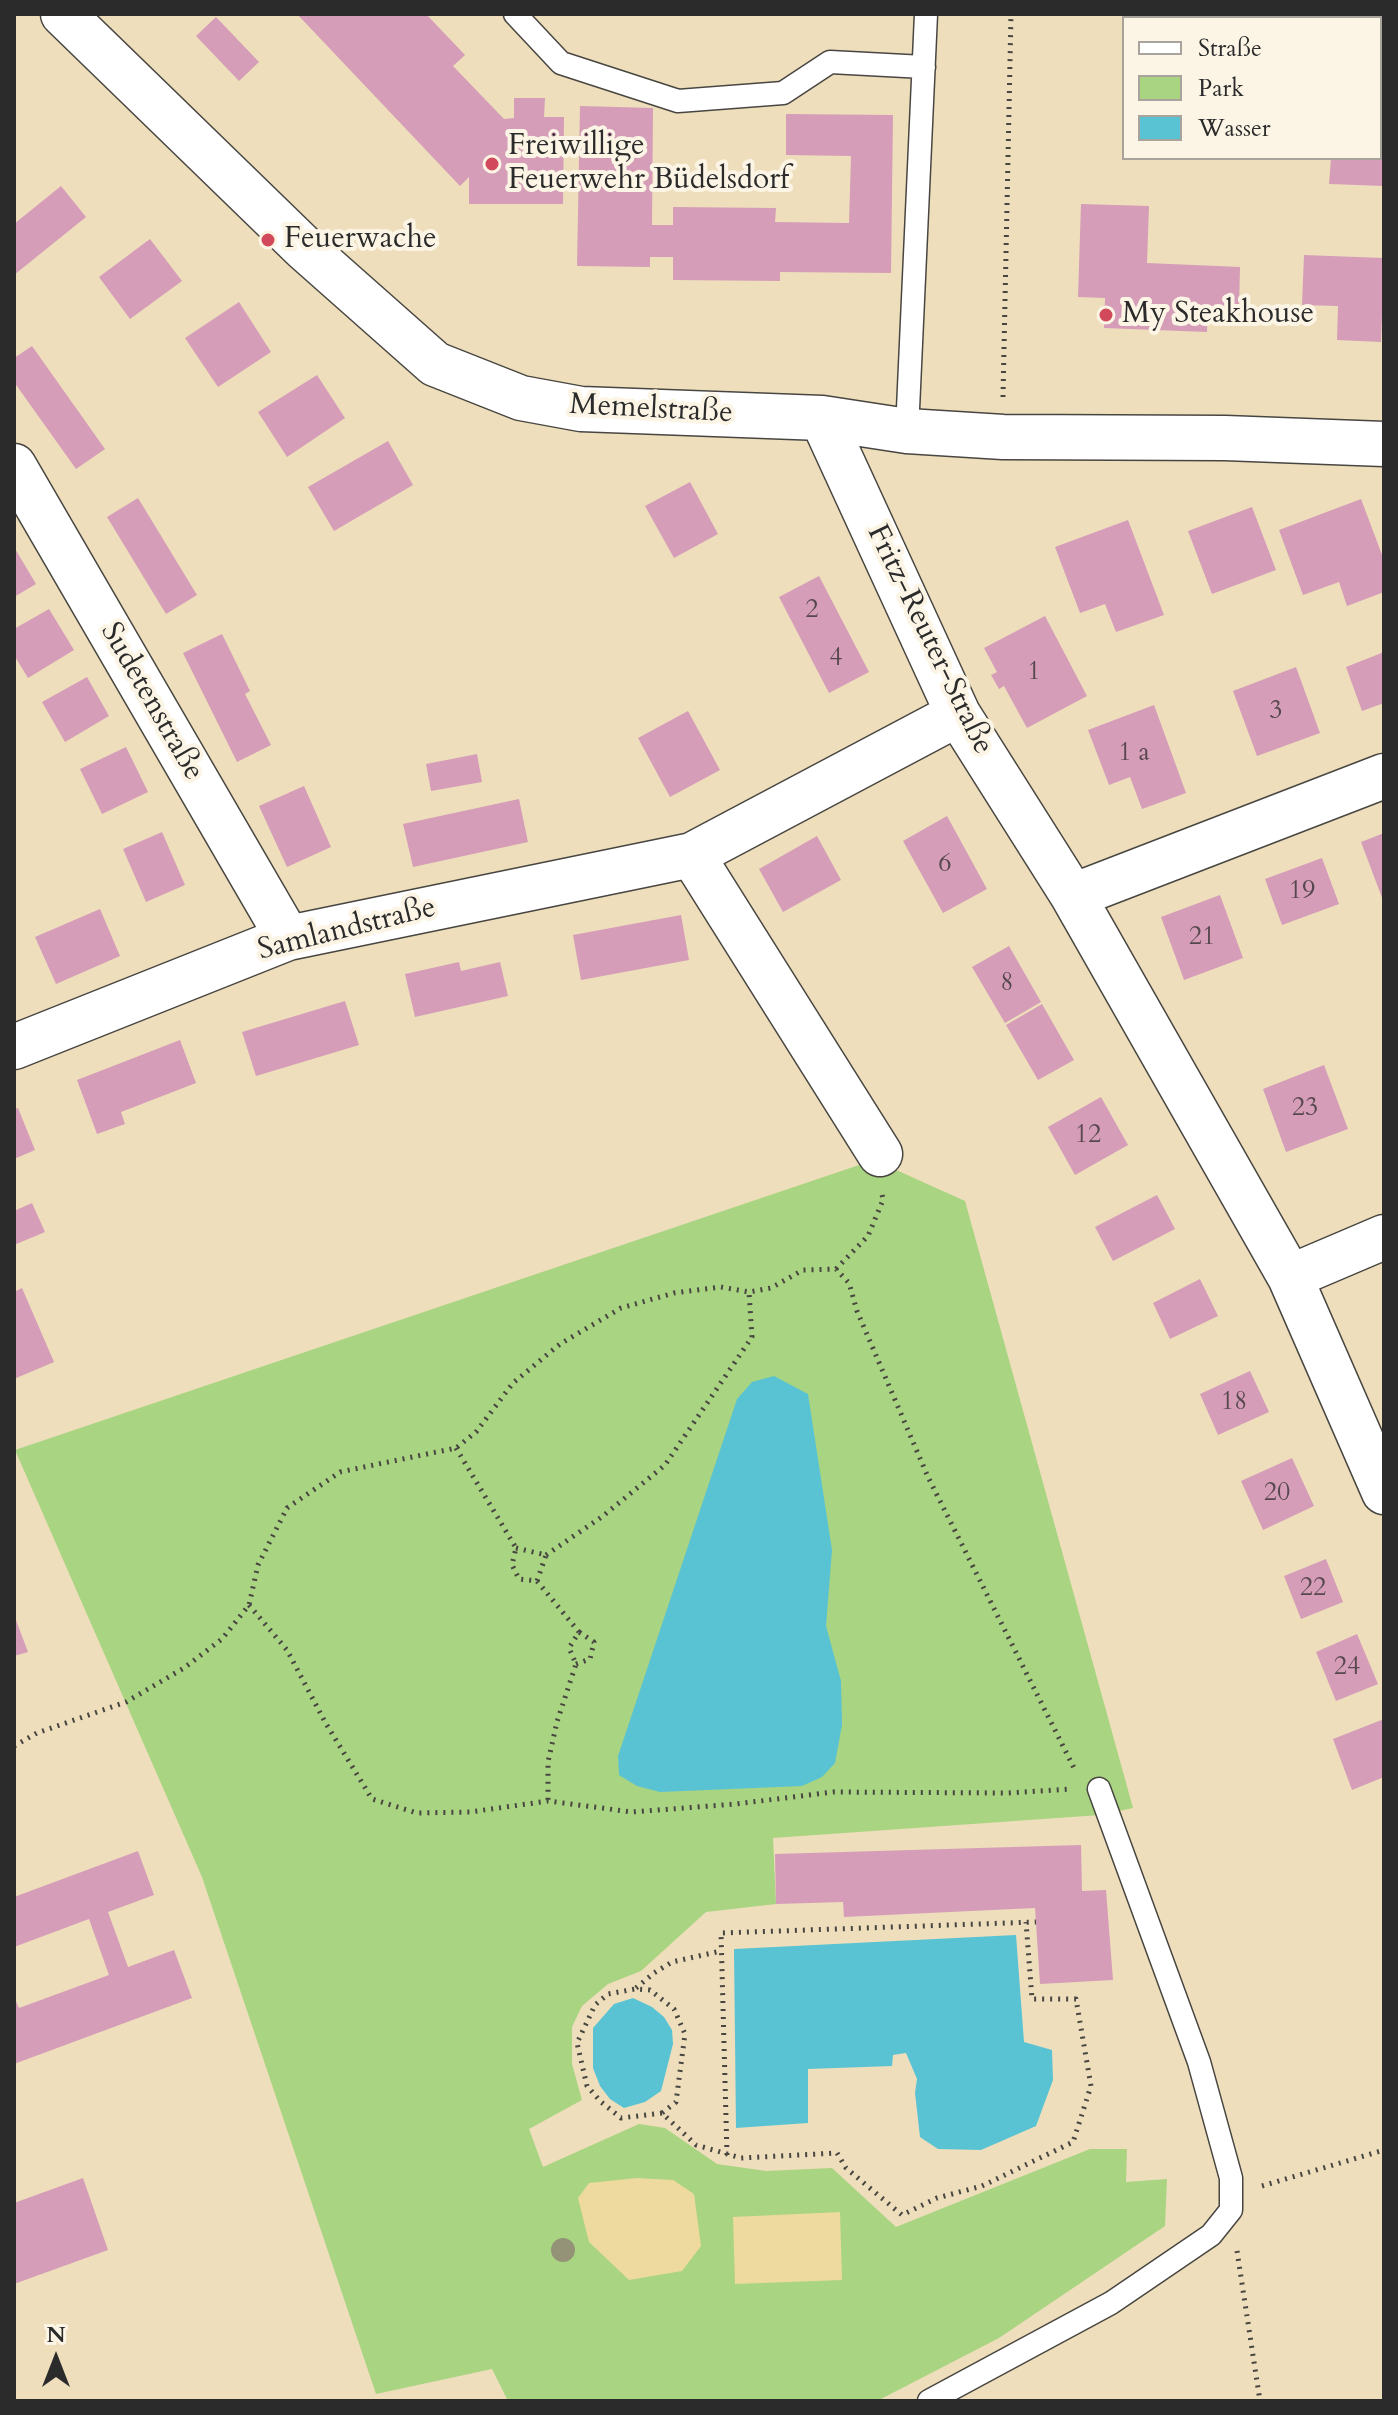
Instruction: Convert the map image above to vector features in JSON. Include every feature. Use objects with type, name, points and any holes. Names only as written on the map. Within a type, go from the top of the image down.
[{"type":"street","name":"Memelstraße","points":[[63,14],[294,239],[435,364],[521,398],[581,409],[822,418],[907,431],[1003,437],[1225,438],[1384,444]]},
{"type":"street","name":"Fritz-Reuter-Straße","points":[[822,418],[958,714],[1073,896],[1290,1277],[1384,1492]]},
{"type":"street","name":"Sudetenstraße","points":[[14,466],[288,938]]},
{"type":"street","name":"Samlandstraße","points":[[14,1047],[288,938],[692,855],[958,714]]},
{"type":"street","points":[[1073,896],[1384,776]]},
{"type":"street","points":[[692,855],[880,1154]]},
{"type":"street","points":[[1290,1277],[1384,1237]]},
{"type":"lane","points":[[515,14],[561,63],[678,101],[783,93],[830,62],[924,67]]},
{"type":"lane","points":[[907,431],[926,14]]},
{"type":"lane","points":[[929,2401],[1111,2303],[1211,2235],[1231,2203],[1231,2178],[1199,2062],[1092,1788]]},
{"type":"path","points":[[1003,437],[1011,14]]},
{"type":"path","points":[[14,1746],[37,1733],[126,1702],[184,1668],[222,1639],[249,1605],[258,1565],[287,1508],[340,1472],[456,1448],[476,1432],[513,1383],[560,1344],[621,1308],[674,1293],[721,1287],[749,1292],[771,1288],[803,1270],[836,1269],[868,1236],[883,1200],[880,1154]]},
{"type":"path","points":[[836,1269],[849,1283],[857,1311],[928,1477],[1077,1774]]},
{"type":"path","points":[[537,1581],[546,1555],[603,1516],[665,1465],[752,1337],[749,1292]]},
{"type":"path","points":[[456,1448],[516,1548],[512,1565],[519,1579],[537,1581],[579,1632],[594,1642],[590,1659],[576,1664]]},
{"type":"path","points":[[516,1548],[546,1555]]},
{"type":"path","points":[[249,1605],[287,1650],[325,1722],[372,1799],[417,1813],[470,1812],[548,1801],[632,1812],[833,1792],[1007,1793],[1092,1788]]},
{"type":"path","points":[[548,1801],[548,1762],[576,1664],[569,1648],[579,1632]]},
{"type":"path","points":[[662,2113],[696,2145],[727,2155],[741,2158],[837,2153],[846,2168],[902,2215],[937,2198],[982,2186],[1073,2142],[1091,2086],[1076,1999],[1032,1999],[1026,1922]]},
{"type":"path","points":[[727,2155],[721,1933],[1036,1922]]},
{"type":"path","points":[[635,1989],[672,1962],[721,1951]]},
{"type":"path","points":[[635,1989],[650,1990],[674,2009],[685,2034],[676,2102],[662,2113],[621,2118],[587,2086],[577,2043],[595,2005],[608,1994],[635,1989]]},
{"type":"path","points":[[1260,2401],[1231,2203],[1384,2150]]},
{"type":"green space","points":[[874,1160],[965,1201],[1133,1808],[1100,1815],[773,1838],[776,1904],[706,1912],[641,1971],[608,1984],[582,2006],[572,2027],[572,2064],[582,2100],[529,2129],[543,2167],[639,2124],[665,2128],[717,2164],[766,2171],[832,2168],[896,2227],[1090,2149],[1127,2149],[1126,2182],[1167,2179],[1165,2226],[999,2338],[877,2401],[508,2401],[492,2369],[376,2394],[202,1877],[15,1450]]},
{"type":"sand","points":[[637,2178],[673,2180],[694,2194],[701,2246],[682,2271],[629,2280],[589,2242],[578,2198],[589,2183]]},
{"type":"sand","points":[[840,2212],[842,2280],[735,2284],[733,2217]]},
{"type":"water","points":[[774,1376],[808,1394],[832,1550],[826,1626],[841,1681],[842,1725],[835,1763],[822,1777],[802,1786],[660,1792],[637,1786],[619,1775],[618,1756],[737,1399],[752,1382]]},
{"type":"water","points":[[1016,1935],[1024,2042],[1052,2050],[1053,2080],[1036,2126],[981,2150],[938,2149],[920,2137],[915,2093],[917,2079],[906,2053],[893,2055],[892,2066],[808,2069],[808,2123],[736,2128],[734,1949]]},
{"type":"water","points":[[633,1998],[664,2017],[672,2030],[673,2044],[661,2091],[645,2102],[624,2108],[610,2099],[600,2086],[593,2068],[593,2028],[614,2004]]},
{"type":"building","points":[[297,14],[426,14],[465,55],[453,66],[504,119],[514,118],[514,98],[545,98],[544,117],[564,117],[563,204],[469,204],[469,177],[460,186]]},
{"type":"building","points":[[1174,14],[1240,14],[1240,16]]},
{"type":"building","points":[[216,17],[259,62],[239,81],[196,36]]},
{"type":"building","points":[[580,106],[653,108],[652,225],[673,225],[673,207],[776,208],[775,222],[849,223],[851,156],[786,155],[786,114],[893,115],[891,273],[780,272],[780,281],[673,280],[673,257],[650,257],[650,267],[577,266]]},
{"type":"building","points":[[1384,134],[1384,186],[1329,184],[1331,160],[1382,160]]},
{"type":"building","points":[[61,186],[86,217],[14,275],[14,224]]},
{"type":"building","points":[[1081,204],[1149,206],[1147,263],[1240,267],[1239,308],[1208,306],[1207,332],[1104,328],[1105,298],[1078,297]]},
{"type":"building","points":[[150,239],[182,281],[130,319],[99,277]]},
{"type":"building","points":[[1304,255],[1384,258],[1381,342],[1337,340],[1338,306],[1302,305]]},
{"type":"building","points":[[239,302],[271,352],[218,387],[185,338]]},
{"type":"building","points":[[32,346],[105,449],[76,469],[14,382],[14,358]]},
{"type":"building","points":[[317,375],[345,418],[287,457],[258,412]]},
{"type":"building","points":[[388,441],[413,485],[334,531],[308,487]]},
{"type":"building","points":[[690,482],[718,534],[674,558],[645,506]]},
{"type":"building","points":[[138,498],[197,595],[166,614],[107,517]]},
{"type":"building","points":[[1361,499],[1384,560],[1384,592],[1347,606],[1339,582],[1303,595],[1279,530]]},
{"type":"building","points":[[1252,507],[1276,570],[1212,594],[1188,531]]},
{"type":"building","points":[[1128,520],[1164,615],[1116,632],[1105,604],[1080,613],[1055,547]]},
{"type":"building","points":[[14,547],[36,584],[14,597]]},
{"type":"building","points":[[819,576],[869,672],[829,693],[779,597]]},
{"type":"building","points":[[49,609],[74,650],[28,678],[14,655],[14,629]]},
{"type":"building","points":[[1045,616],[1087,696],[1027,728],[1004,686],[999,689],[991,675],[997,672],[984,648]]},
{"type":"building","points":[[222,634],[250,691],[245,694],[271,745],[237,762],[183,653]]},
{"type":"building","points":[[1384,652],[1384,703],[1362,711],[1346,667]]},
{"type":"building","points":[[1296,667],[1320,733],[1257,756],[1233,691]]},
{"type":"building","points":[[87,677],[109,716],[65,742],[42,702]]},
{"type":"building","points":[[1154,705],[1186,793],[1142,809],[1130,777],[1109,785],[1088,730]]},
{"type":"building","points":[[688,711],[720,770],[670,797],[638,738]]},
{"type":"building","points":[[126,747],[148,792],[102,814],[80,769]]},
{"type":"building","points":[[477,754],[482,782],[431,791],[426,764]]},
{"type":"building","points":[[304,786],[331,847],[287,867],[259,806]]},
{"type":"building","points":[[519,799],[528,842],[413,867],[403,824]]},
{"type":"building","points":[[947,816],[987,889],[943,913],[903,841]]},
{"type":"building","points":[[162,832],[185,885],[146,902],[123,849]]},
{"type":"building","points":[[1384,833],[1384,903],[1361,842]]},
{"type":"building","points":[[817,836],[841,880],[783,912],[759,869]]},
{"type":"building","points":[[1322,858],[1339,904],[1282,925],[1265,879]]},
{"type":"building","points":[[1220,895],[1243,958],[1184,980],[1161,917]]},
{"type":"building","points":[[100,909],[120,956],[56,984],[35,937]]},
{"type":"building","points":[[681,915],[689,960],[581,980],[573,935]]},
{"type":"building","points":[[1009,946],[1041,1002],[1005,1023],[972,967]]},
{"type":"building","points":[[459,962],[461,971],[500,962],[508,996],[415,1017],[405,974]]},
{"type":"building","points":[[345,1001],[359,1045],[256,1076],[242,1032]]},
{"type":"building","points":[[1042,1004],[1074,1060],[1038,1080],[1006,1025]]},
{"type":"building","points":[[180,1040],[196,1083],[121,1112],[125,1124],[97,1134],[77,1080]]},
{"type":"building","points":[[1324,1065],[1348,1129],[1286,1152],[1263,1089]]},
{"type":"building","points":[[1101,1097],[1128,1145],[1075,1175],[1048,1127]]},
{"type":"building","points":[[18,1108],[35,1150],[14,1159],[14,1109]]},
{"type":"building","points":[[1157,1195],[1175,1229],[1113,1261],[1095,1227]]},
{"type":"building","points":[[32,1203],[45,1232],[14,1245],[14,1211]]},
{"type":"building","points":[[1200,1279],[1218,1316],[1170,1339],[1153,1303]]},
{"type":"building","points":[[22,1288],[54,1362],[14,1379],[14,1292]]},
{"type":"building","points":[[1250,1371],[1269,1412],[1218,1435],[1200,1394]]},
{"type":"building","points":[[1292,1458],[1314,1506],[1263,1530],[1241,1481]]},
{"type":"building","points":[[1326,1559],[1343,1602],[1301,1619],[1284,1576]]},
{"type":"building","points":[[14,1615],[28,1652],[14,1656]]},
{"type":"building","points":[[1357,1634],[1378,1684],[1336,1701],[1316,1652]]},
{"type":"building","points":[[1384,1719],[1384,1777],[1352,1790],[1333,1739]]},
{"type":"building","points":[[1081,1845],[1082,1891],[1106,1890],[1113,1980],[1040,1984],[1035,1908],[844,1917],[843,1902],[776,1904],[775,1854]]},
{"type":"building","points":[[138,1851],[154,1895],[108,1912],[128,1967],[174,1950],[192,1998],[14,2064],[14,1997],[19,2008],[109,1975],[89,1919],[14,1947],[14,1897]]},
{"type":"building","points":[[83,2178],[108,2250],[14,2284],[14,2203]]},
{"type":"place","name":"Freiwillige Feuerwehr Büdelsdorf","points":[[492,164]]},
{"type":"place","name":"Feuerwache","points":[[268,240]]},
{"type":"place","name":"My Steakhouse","points":[[1106,315]]}]
